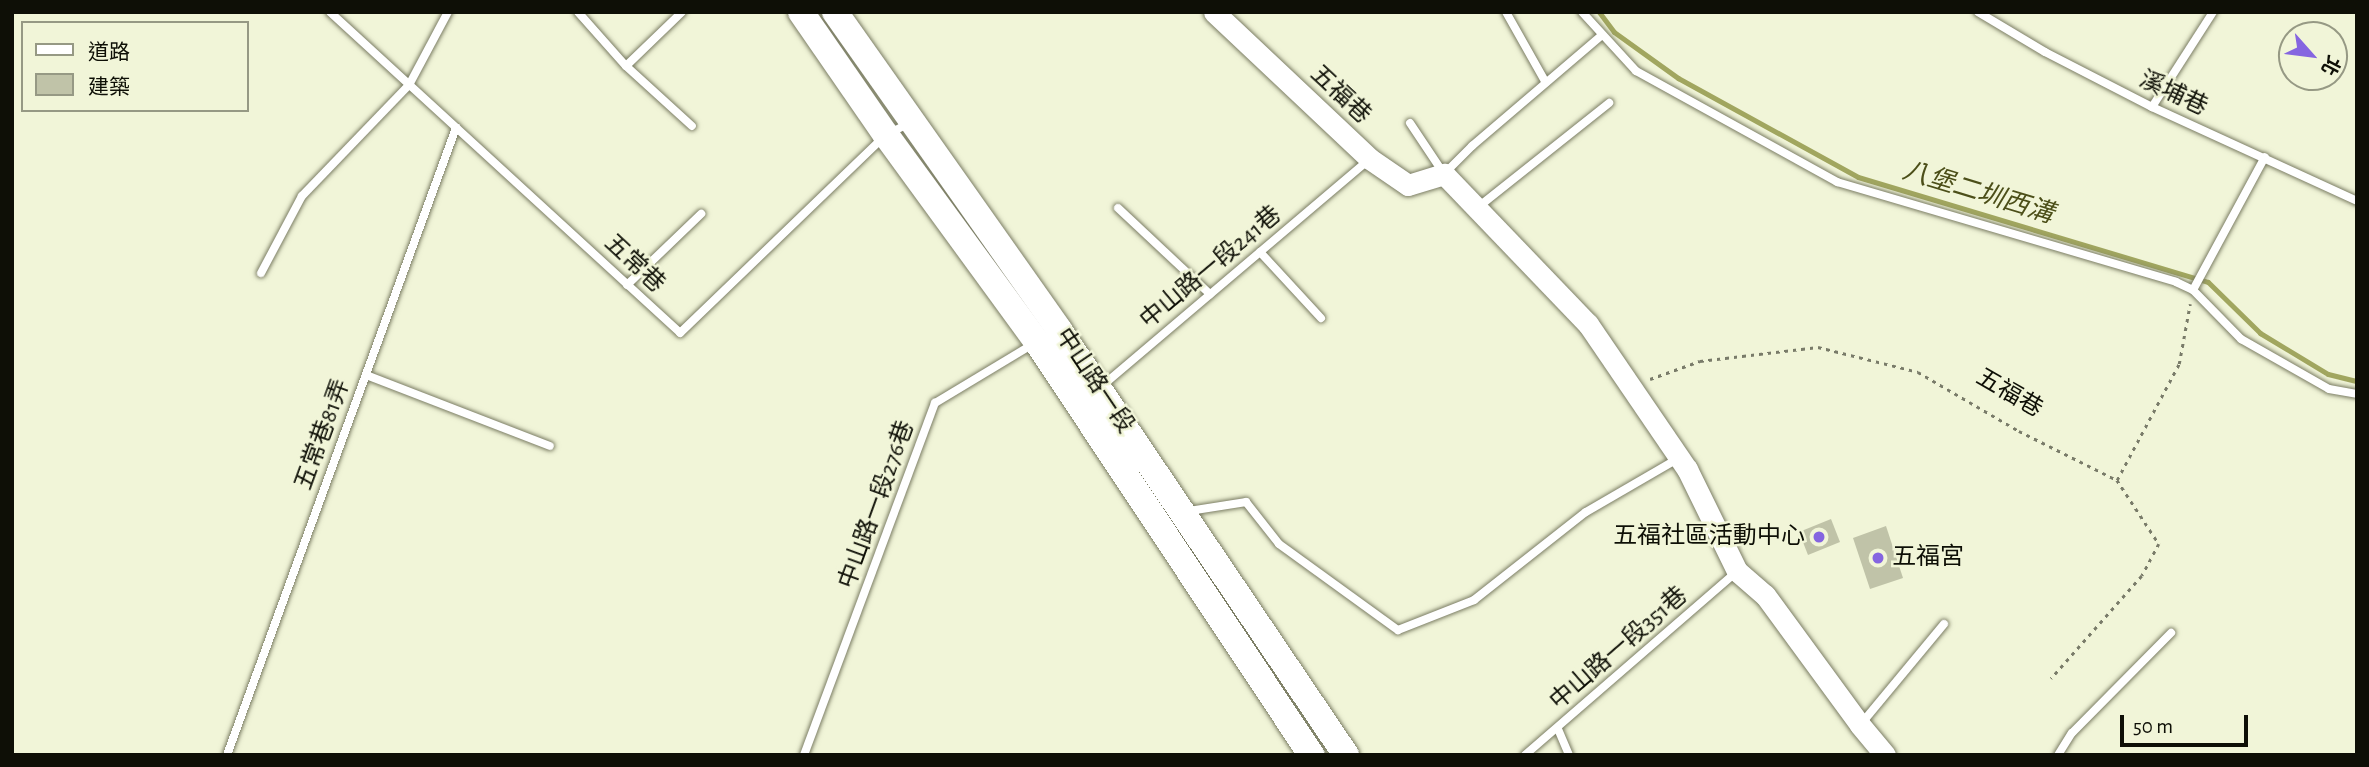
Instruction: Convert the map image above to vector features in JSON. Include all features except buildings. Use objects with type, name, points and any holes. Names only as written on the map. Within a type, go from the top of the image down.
[{"type":"main road","name":"中山路一段","points":[[801,12],[886,135],[1048,336],[1099,388],[1346,755]]},
{"type":"main road","name":"中山路一段","points":[[835,12],[1048,336],[1078,406],[1311,755]]},
{"type":"street","name":"五福巷","points":[[1214,12],[1370,159],[1408,185],[1444,174]]},
{"type":"street","points":[[1444,174],[1588,324],[1679,458],[1737,571],[1765,595],[1885,755]]},
{"type":"lane","name":"五常巷","points":[[330,12],[680,333],[886,135],[910,123]]},
{"type":"lane","points":[[261,273],[302,195],[409,85],[448,12]]},
{"type":"lane","points":[[578,12],[626,66],[692,126]]},
{"type":"lane","points":[[626,66],[681,12]]},
{"type":"lane","points":[[1506,12],[1546,83]]},
{"type":"lane","points":[[1582,12],[1636,71],[1837,182],[2176,282],[2193,290],[2241,339],[2329,389],[2357,394]]},
{"type":"lane","name":"溪埔巷","points":[[1978,12],[2045,52],[2152,107],[2357,201]]},
{"type":"lane","points":[[2152,107],[2213,12]]},
{"type":"lane","name":"五福巷","points":[[1444,174],[1472,146],[1602,35]]},
{"type":"lane","points":[[1476,209],[1609,103]]},
{"type":"lane","points":[[1410,123],[1444,174]]},
{"type":"lane","name":"五常巷81弄","points":[[227,755],[456,128]]},
{"type":"lane","points":[[2193,290],[2265,157]]},
{"type":"lane","name":"中山路一段241巷","points":[[1078,406],[1370,159]]},
{"type":"lane","points":[[1118,208],[1210,294]]},
{"type":"lane","points":[[628,285],[701,214]]},
{"type":"lane","points":[[1260,252],[1321,318]]},
{"type":"lane","name":"中山路一段276巷","points":[[804,755],[935,403],[1048,336]]},
{"type":"lane","points":[[366,375],[550,446]]},
{"type":"lane","points":[[1182,512],[1246,502],[1279,544],[1398,630],[1474,600],[1586,512],[1679,458]]},
{"type":"lane","name":"中山路一段351巷","points":[[1525,755],[1737,571]]},
{"type":"lane","points":[[1860,725],[1944,624]]},
{"type":"lane","points":[[2058,755],[2072,733],[2171,633]]},
{"type":"lane","points":[[1558,729],[1569,755]]},
{"type":"path","points":[[2051,679],[2142,576],[2159,544],[2117,480],[2179,364],[2193,290]]},
{"type":"path","name":"五福巷","points":[[1630,386],[1700,360],[1818,347],[1918,372],[2019,431],[2117,480]]},
{"type":"waterway","name":"八堡二圳西溝","points":[[1599,12],[1614,32],[1678,78],[1858,177],[2208,282],[2260,333],[2328,374],[2357,381]]},
{"type":"place","name":"五福社區活動中心","points":[[1819,537]]},
{"type":"place","name":"五福宮","points":[[1878,558]]}]
